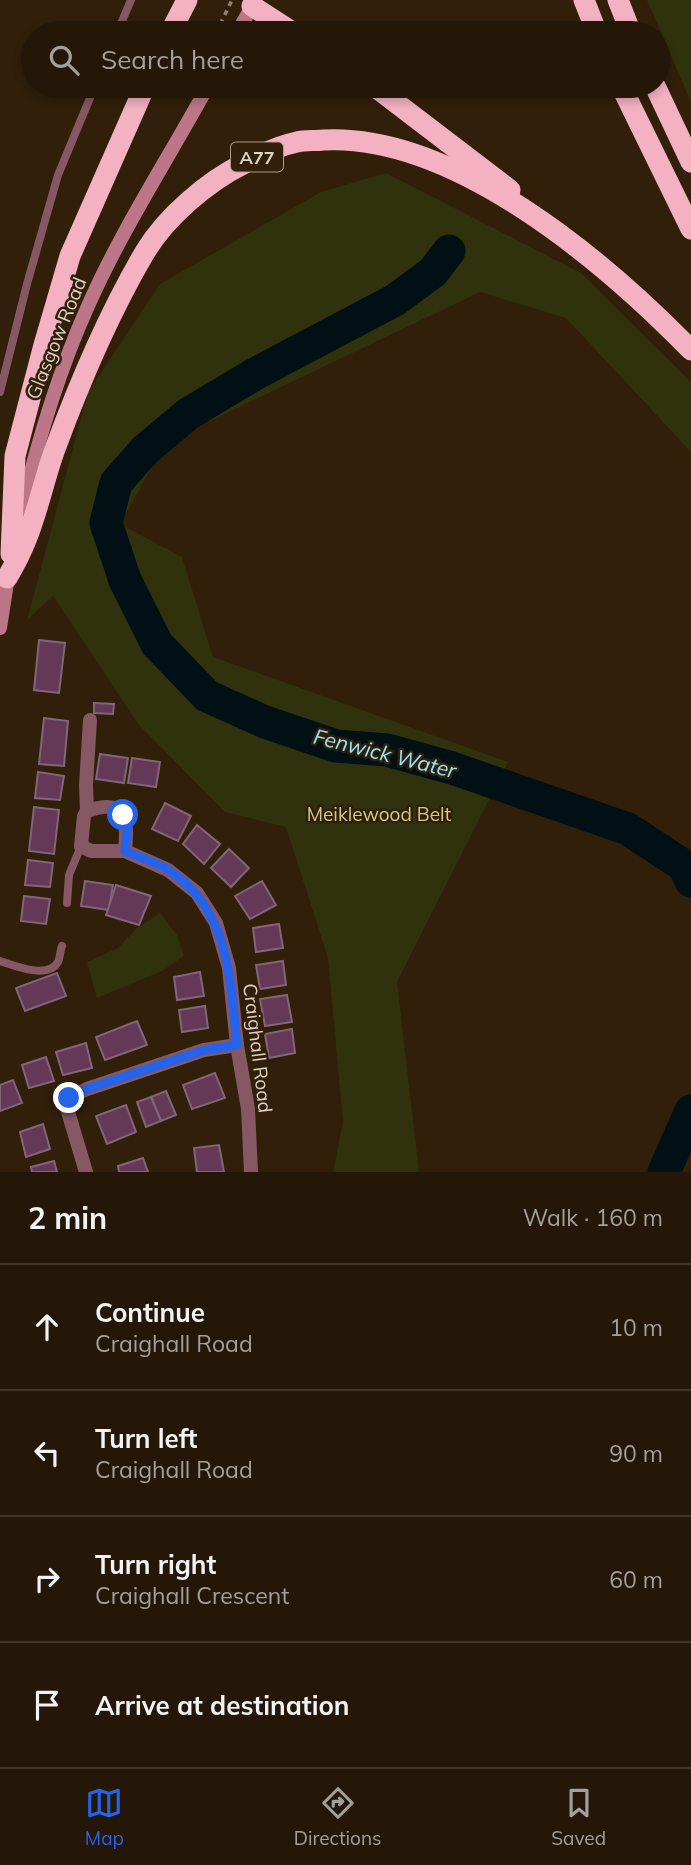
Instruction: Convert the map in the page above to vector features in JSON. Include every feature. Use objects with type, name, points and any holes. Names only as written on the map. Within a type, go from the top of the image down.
[{"type":"highway","points":[[176,21],[187,0]]},
{"type":"highway","points":[[584,0],[592,21]]},
{"type":"highway","points":[[618,0],[626,21]]},
{"type":"highway","points":[[247,2],[276,21]]},
{"type":"highway","points":[[11,554],[15,456],[44,345],[70,256],[140,98]]},
{"type":"highway","name":"A77","points":[[390,98],[484,169],[608,271],[691,350]]},
{"type":"highway","points":[[627,98],[691,229]]},
{"type":"highway","points":[[662,98],[691,162]]},
{"type":"highway","name":"A77","points":[[7,578],[25,542],[54,452],[96,344],[147,248],[199,192],[227,172],[257,156],[298,142],[349,139],[384,144],[424,157],[467,177],[567,239]]},
{"type":"main road","points":[[241,21],[247,2]]},
{"type":"main road","name":"Glasgow Road","points":[[0,628],[11,554],[49,405],[88,306],[153,181],[201,98]]},
{"type":"street","points":[[81,846],[84,816],[87,811],[90,720]]},
{"type":"street","points":[[87,811],[97,807],[116,808],[123,815],[128,824],[125,851]]},
{"type":"street","name":"Craighall Road","points":[[81,846],[92,851],[125,851],[169,870],[197,893],[216,923],[229,968],[237,1045],[248,1109],[251,1172]]},
{"type":"street","points":[[86,1172],[66,1105],[69,1098],[87,1089],[204,1050],[237,1045]]},
{"type":"lane","points":[[122,21],[131,0]]},
{"type":"lane","points":[[0,393],[58,175],[90,98]]},
{"type":"lane","points":[[67,903],[69,875],[81,846]]},
{"type":"lane","points":[[0,961],[16,968],[45,970],[58,962],[62,946]]},
{"type":"path","points":[[228,21],[247,2]]},
{"type":"green space","points":[[647,0],[691,0],[691,102],[670,53],[670,21],[656,21]]},
{"type":"green space","name":"Meiklewood Belt","points":[[386,173],[581,273],[691,382],[691,452],[566,318],[480,292],[166,442],[120,524],[182,557],[213,657],[508,762],[397,982],[419,1172],[333,1172],[343,1122],[328,958],[286,827],[225,812],[138,724],[53,596],[27,620],[88,392],[160,284],[321,192]]},
{"type":"green space","points":[[160,913],[177,935],[184,956],[162,971],[97,998],[87,962],[118,948],[137,928]]},
{"type":"building","points":[[39,640],[65,643],[59,693],[34,690]]},
{"type":"building","points":[[94,703],[114,704],[113,714],[94,713]]},
{"type":"building","points":[[44,718],[68,721],[64,766],[39,764]]},
{"type":"building","points":[[100,754],[128,758],[124,783],[96,779]]},
{"type":"building","points":[[132,758],[160,762],[156,787],[128,783]]},
{"type":"building","points":[[38,772],[64,776],[60,800],[35,798]]},
{"type":"building","points":[[165,803],[191,816],[178,841],[152,829]]},
{"type":"building","points":[[34,807],[59,810],[54,854],[29,851]]},
{"type":"building","points":[[197,825],[220,844],[204,864],[183,844]]},
{"type":"building","points":[[229,849],[249,868],[231,887],[211,868]]},
{"type":"building","points":[[28,860],[53,863],[50,887],[25,885]]},
{"type":"building","points":[[85,881],[113,885],[109,910],[81,906]]},
{"type":"building","points":[[262,881],[276,905],[250,919],[235,896]]},
{"type":"building","points":[[116,885],[151,896],[139,925],[106,915]]},
{"type":"building","points":[[24,896],[50,899],[46,924],[21,921]]},
{"type":"building","points":[[279,924],[283,948],[256,952],[253,928]]},
{"type":"building","points":[[283,961],[286,985],[260,989],[256,965]]},
{"type":"building","points":[[200,972],[204,996],[177,1000],[174,977]]},
{"type":"building","points":[[57,973],[66,996],[25,1011],[16,988]]},
{"type":"building","points":[[287,995],[292,1022],[265,1026],[260,999]]},
{"type":"building","points":[[205,1006],[208,1028],[182,1032],[179,1010]]},
{"type":"building","points":[[137,1021],[147,1045],[105,1060],[96,1037]]},
{"type":"building","points":[[292,1029],[295,1053],[269,1058],[265,1034]]},
{"type":"building","points":[[86,1043],[92,1068],[63,1075],[56,1052]]},
{"type":"building","points":[[46,1057],[54,1081],[29,1088],[22,1065]]},
{"type":"building","points":[[215,1073],[225,1098],[192,1109],[183,1085]]},
{"type":"building","points":[[13,1080],[22,1103],[0,1111],[0,1085]]},
{"type":"building","points":[[166,1091],[176,1115],[161,1121],[151,1097]]},
{"type":"building","points":[[151,1097],[161,1121],[146,1127],[137,1102]]},
{"type":"building","points":[[126,1105],[136,1132],[107,1144],[96,1116]]},
{"type":"building","points":[[43,1124],[50,1149],[26,1157],[20,1132]]},
{"type":"building","points":[[219,1145],[224,1172],[197,1172],[194,1148]]},
{"type":"building","points":[[143,1158],[148,1172],[119,1172],[118,1166]]},
{"type":"building","points":[[54,1161],[57,1172],[32,1172],[31,1167]]},
{"type":"waterway","name":"Fenwick Water","points":[[449,251],[433,272],[395,300],[255,374],[188,414],[145,450],[116,483],[106,523],[125,580],[157,644],[207,696],[265,722],[336,746],[387,750],[452,768],[628,829],[684,866],[691,881]]},
{"type":"waterway","name":"Fenwick Water","points":[[664,1172],[691,1111]]},
{"type":"route","points":[[69,1098],[87,1089],[204,1050],[237,1045],[229,968],[216,923],[197,893],[169,870],[125,851],[128,824],[123,815]]}]
